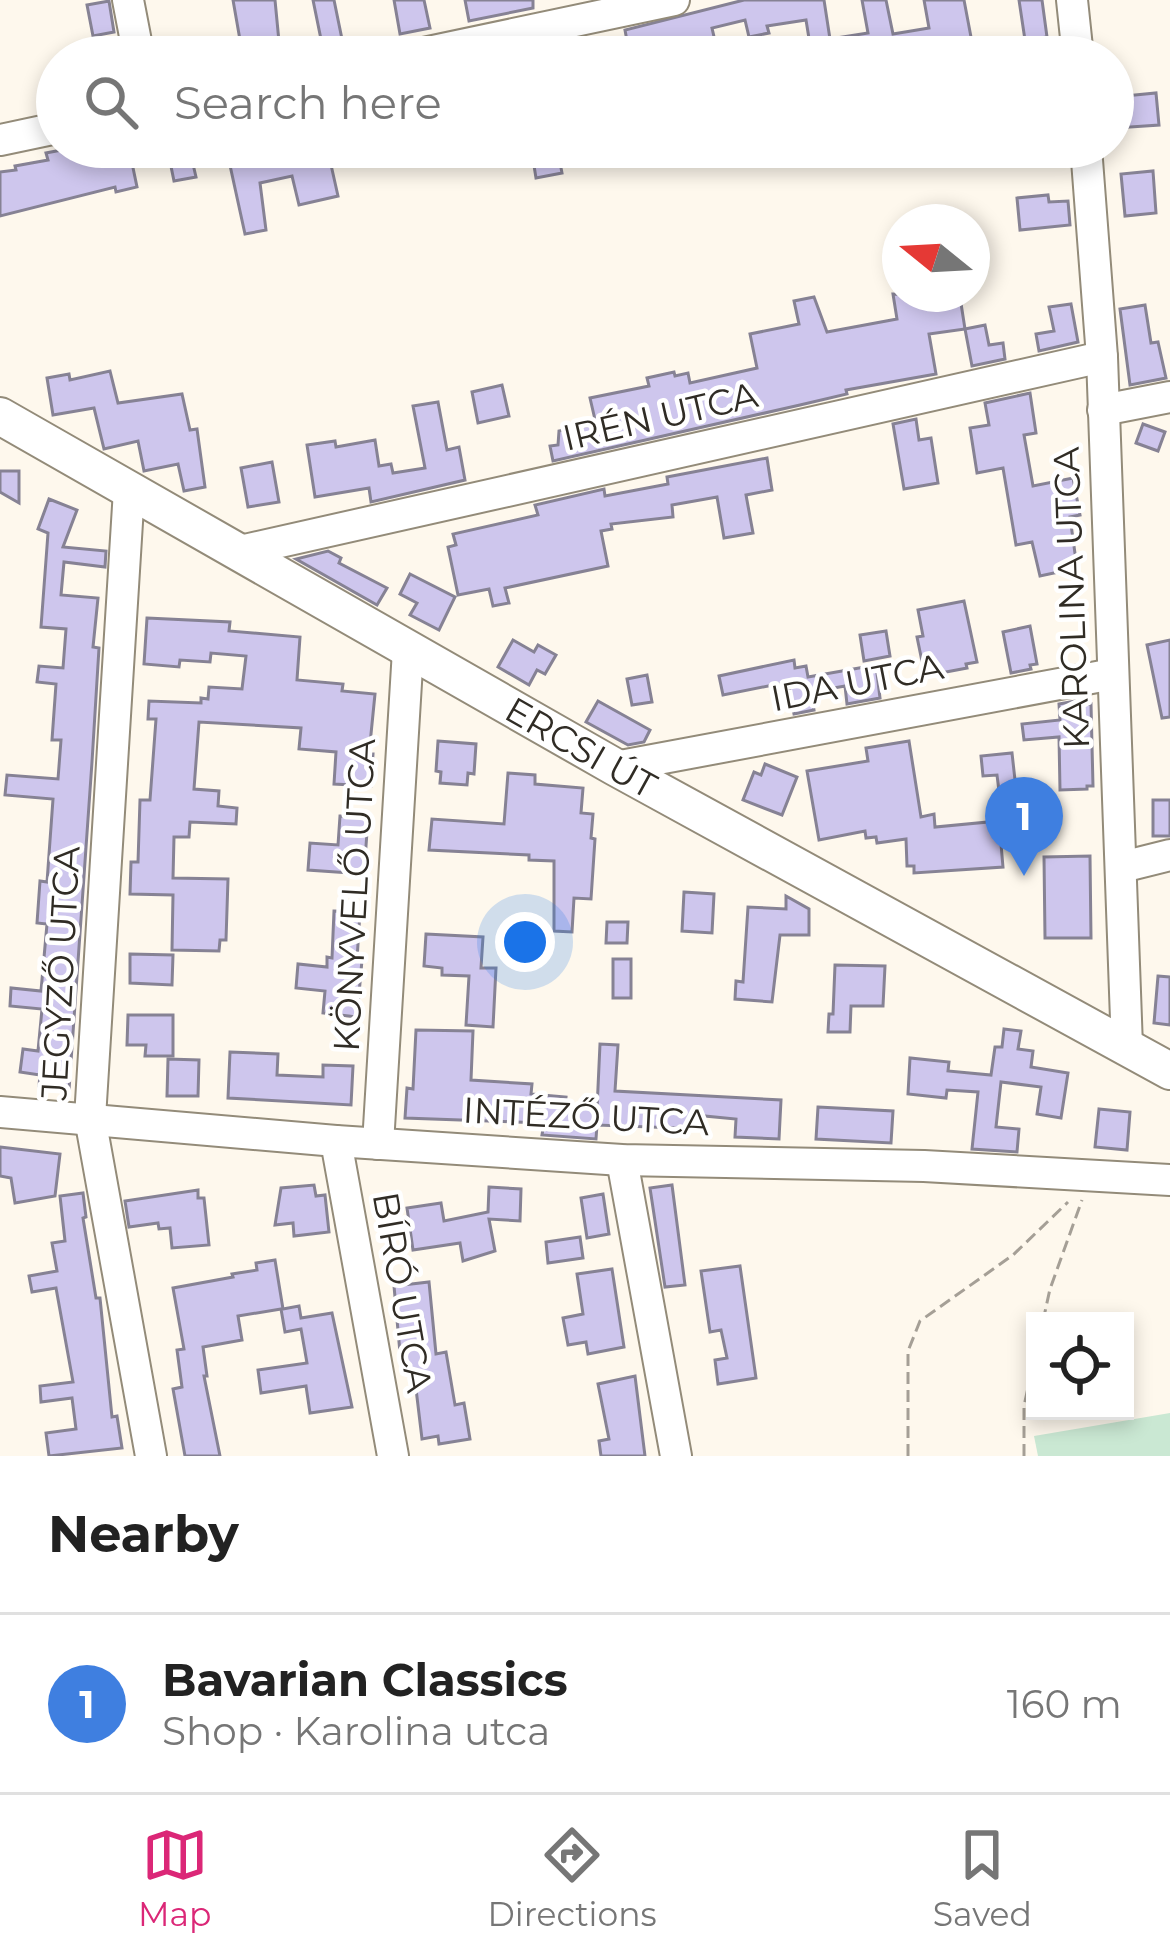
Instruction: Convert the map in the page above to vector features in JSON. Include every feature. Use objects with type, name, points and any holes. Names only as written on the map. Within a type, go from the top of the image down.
[{"type":"main road","name":"ERCSI ÚT","points":[[0,416],[615,767],[1170,1071]]},
{"type":"street","points":[[128,0],[135,36]]},
{"type":"street","points":[[504,36],[674,0]]},
{"type":"street","points":[[1072,0],[1076,36]]},
{"type":"street","points":[[0,140],[36,132]]},
{"type":"street","name":"KAROLINA UTCA","points":[[1088,168],[1102,357],[1127,1047]]},
{"type":"street","name":"IRÉN UTCA","points":[[236,552],[1102,357]]},
{"type":"street","points":[[1103,410],[1170,397]]},
{"type":"street","name":"JEGYZŐ UTCA","points":[[129,490],[90,1118],[151,1456]]},
{"type":"street","name":"KÖNYVELŐ UTCA","points":[[378,1144],[408,650]]},
{"type":"street","name":"IDA UTCA","points":[[615,767],[1113,674]]},
{"type":"street","points":[[1122,867],[1170,856]]},
{"type":"street","name":"INTÉZŐ UTCA","points":[[0,1112],[336,1142],[622,1160],[924,1166],[1170,1180]]},
{"type":"street","name":"BÍRÓ UTCA","points":[[336,1142],[394,1456]]},
{"type":"street","points":[[622,1160],[676,1456]]},
{"type":"path","points":[[1046,1312],[1090,1175]]},
{"type":"path","points":[[908,1456],[908,1351],[920,1321],[1013,1255],[1090,1175]]},
{"type":"path","points":[[1024,1456],[1026,1397]]},
{"type":"green space","points":[[1170,1413],[1170,1456],[1038,1456],[1034,1436]]},
{"type":"building","points":[[233,0],[275,0],[278,36],[239,36]]},
{"type":"building","points":[[313,0],[334,0],[341,36],[320,36]]},
{"type":"building","points":[[394,0],[424,0],[430,28],[400,34]]},
{"type":"building","points":[[465,0],[533,0],[533,8],[469,21]]},
{"type":"building","points":[[744,0],[824,0],[830,36],[809,36],[806,20],[767,26],[769,33],[754,36],[749,36],[745,20],[712,28],[714,36],[626,36],[625,30]]},
{"type":"building","points":[[862,0],[886,0],[893,34],[929,28],[924,0],[964,0],[971,36],[849,36],[868,33]]},
{"type":"building","points":[[1019,0],[1042,0],[1047,36],[1024,36]]},
{"type":"building","points":[[109,1],[114,32],[93,36],[87,5]]},
{"type":"building","points":[[1156,93],[1159,125],[1134,127],[1134,95]]},
{"type":"building","points":[[36,162],[36,168],[133,168],[137,187],[116,192],[115,187],[0,216],[0,172],[16,170],[15,166]]},
{"type":"building","points":[[171,168],[194,168],[196,177],[174,181]]},
{"type":"building","points":[[231,168],[332,168],[338,196],[299,205],[292,176],[260,183],[266,230],[245,234]]},
{"type":"building","points":[[534,168],[561,168],[562,173],[536,178]]},
{"type":"building","points":[[1153,171],[1156,213],[1125,216],[1121,174]]},
{"type":"building","points":[[1048,195],[1049,202],[1068,201],[1070,225],[1020,230],[1017,198]]},
{"type":"building","points":[[814,297],[827,332],[897,319],[896,312],[962,312],[965,329],[929,334],[936,374],[846,390],[847,394],[553,461],[550,446],[558,445],[559,431],[596,424],[590,398],[649,386],[647,378],[674,372],[675,376],[688,373],[690,383],[757,368],[750,334],[799,324],[794,301]]},
{"type":"building","points":[[1071,304],[1078,342],[1039,351],[1036,334],[1054,331],[1049,307]]},
{"type":"building","points":[[1145,305],[1151,343],[1158,342],[1166,378],[1130,385],[1120,309]]},
{"type":"building","points":[[985,325],[989,345],[1003,343],[1005,359],[972,366],[965,329]]},
{"type":"building","points":[[110,371],[118,403],[182,394],[190,430],[197,429],[205,487],[184,491],[178,464],[144,471],[138,441],[104,449],[94,408],[53,415],[47,378],[69,374],[70,380]]},
{"type":"building","points":[[502,385],[509,416],[478,423],[472,392]]},
{"type":"building","points":[[1030,393],[1036,433],[1024,435],[1033,486],[1073,478],[1080,515],[1070,517],[1077,568],[1040,576],[1032,542],[1016,545],[1003,468],[977,473],[970,428],[989,425],[985,403]]},
{"type":"building","points":[[438,402],[447,450],[459,447],[465,480],[371,502],[369,488],[315,497],[307,445],[335,441],[336,447],[375,440],[379,466],[391,464],[393,473],[425,468],[413,406]]},
{"type":"building","points":[[916,419],[919,440],[931,438],[938,483],[904,489],[893,424]]},
{"type":"building","points":[[1143,424],[1165,432],[1158,451],[1136,443]]},
{"type":"building","points":[[767,458],[772,490],[746,495],[753,533],[724,538],[717,497],[672,505],[673,517],[611,524],[612,529],[601,531],[608,566],[505,588],[509,603],[493,606],[489,589],[458,595],[448,547],[456,545],[453,534],[538,515],[535,505],[604,489],[605,496],[668,484],[667,477]]},
{"type":"building","points":[[272,462],[279,502],[248,507],[241,468]]},
{"type":"building","points":[[0,471],[19,471],[19,503],[0,492]]},
{"type":"building","points":[[49,499],[77,510],[63,547],[106,551],[105,567],[64,562],[61,595],[98,598],[93,647],[99,648],[69,1090],[39,1086],[40,1075],[20,1072],[23,1049],[38,1051],[42,1009],[10,1006],[11,988],[41,991],[47,924],[37,923],[40,881],[47,882],[53,799],[5,795],[7,775],[58,779],[61,740],[52,740],[56,684],[37,682],[39,666],[63,668],[66,629],[41,627],[48,533],[38,529]]},
{"type":"building","points":[[328,551],[341,558],[339,563],[387,588],[377,605],[296,559]]},
{"type":"building","points":[[410,574],[455,597],[439,630],[410,615],[417,603],[400,594]]},
{"type":"building","points":[[964,601],[977,662],[925,676],[917,637],[923,636],[918,610]]},
{"type":"building","points":[[147,618],[230,622],[229,631],[300,637],[297,680],[343,684],[342,691],[375,694],[371,786],[334,784],[336,752],[299,749],[301,728],[199,722],[194,789],[219,791],[218,806],[237,808],[236,824],[190,822],[189,837],[174,837],[173,878],[228,879],[226,940],[220,940],[219,951],[172,950],[173,895],[130,894],[131,862],[138,862],[140,800],[150,800],[156,719],[148,719],[149,701],[201,703],[201,698],[208,699],[209,687],[242,689],[246,656],[211,653],[210,662],[180,660],[179,667],[144,664]]},
{"type":"building","points":[[1030,626],[1037,664],[1011,673],[1003,632]]},
{"type":"building","points":[[886,631],[890,656],[864,661],[860,635]]},
{"type":"building","points":[[513,640],[534,652],[538,645],[556,655],[545,674],[537,670],[529,685],[498,667]]},
{"type":"building","points":[[1170,640],[1170,717],[1162,718],[1147,645]]},
{"type":"building","points":[[794,660],[795,668],[806,666],[808,677],[876,665],[880,698],[847,704],[845,686],[811,692],[814,710],[794,714],[788,682],[723,695],[719,676]]},
{"type":"building","points":[[647,675],[652,702],[632,705],[627,679]]},
{"type":"building","points":[[1081,700],[1082,705],[1091,704],[1093,786],[1060,790],[1059,737],[1024,740],[1022,724],[1060,720],[1059,704]]},
{"type":"building","points":[[598,701],[650,730],[644,742],[628,745],[586,722]]},
{"type":"building","points":[[438,741],[476,744],[474,774],[468,773],[467,785],[440,783]]},
{"type":"building","points":[[909,741],[921,817],[934,814],[935,827],[999,821],[1003,867],[914,873],[914,866],[907,866],[906,839],[877,843],[876,837],[866,838],[865,831],[819,840],[807,771],[868,761],[866,748]]},
{"type":"building","points":[[1012,753],[1016,789],[999,791],[997,775],[983,776],[981,756]]},
{"type":"building","points":[[765,764],[797,777],[782,815],[743,800],[754,772],[761,775]]},
{"type":"building","points":[[508,773],[535,775],[535,784],[583,788],[581,813],[593,814],[591,838],[595,839],[591,899],[574,898],[572,932],[554,931],[554,861],[529,860],[529,855],[429,850],[432,819],[504,824]]},
{"type":"building","points":[[1153,800],[1170,800],[1170,836],[1153,836]]},
{"type":"building","points":[[340,816],[368,818],[364,874],[308,870],[310,843],[338,845]]},
{"type":"building","points":[[1090,856],[1091,938],[1045,938],[1044,857]]},
{"type":"building","points":[[684,892],[714,894],[712,933],[682,931]]},
{"type":"building","points":[[786,896],[809,909],[809,935],[780,935],[772,1002],[735,999],[736,981],[743,982],[748,907],[786,909]]},
{"type":"building","points":[[334,911],[360,912],[357,1017],[323,1013],[325,991],[296,988],[298,964],[327,967],[327,957],[332,958]]},
{"type":"building","points":[[607,922],[628,922],[627,943],[606,943]]},
{"type":"building","points":[[426,934],[483,937],[481,968],[496,968],[493,1027],[466,1025],[469,976],[442,975],[442,968],[424,966]]},
{"type":"building","points":[[130,954],[173,955],[172,985],[130,983]]},
{"type":"building","points":[[613,959],[631,959],[631,998],[613,998]]},
{"type":"building","points":[[835,965],[885,966],[883,1006],[851,1006],[850,1032],[828,1032]]},
{"type":"building","points":[[1158,976],[1170,977],[1170,1025],[1154,1023]]},
{"type":"building","points":[[128,1015],[173,1015],[173,1056],[145,1056],[146,1045],[127,1045]]},
{"type":"building","points":[[1004,1029],[1021,1031],[1018,1049],[1033,1051],[1031,1067],[1068,1073],[1061,1118],[1037,1114],[1041,1087],[1001,1082],[996,1127],[1019,1129],[1017,1152],[972,1149],[978,1092],[947,1090],[946,1098],[908,1094],[910,1058],[949,1062],[948,1071],[991,1075],[995,1047],[1002,1047]]},
{"type":"building","points":[[416,1030],[473,1031],[471,1080],[532,1084],[531,1094],[566,1097],[565,1106],[597,1109],[600,1044],[618,1045],[615,1091],[781,1100],[779,1139],[735,1137],[736,1119],[704,1116],[703,1129],[597,1125],[596,1139],[542,1135],[544,1123],[405,1118],[407,1088],[413,1089]]},
{"type":"building","points":[[230,1052],[278,1054],[277,1075],[323,1077],[323,1065],[353,1066],[351,1105],[228,1098]]},
{"type":"building","points":[[168,1059],[199,1060],[198,1096],[167,1096]]},
{"type":"building","points":[[818,1107],[893,1111],[891,1143],[816,1139]]},
{"type":"building","points":[[1099,1109],[1130,1112],[1127,1150],[1095,1147]]},
{"type":"building","points":[[0,1147],[60,1154],[55,1196],[15,1203],[11,1178],[0,1176]]},
{"type":"building","points":[[314,1185],[316,1196],[325,1195],[329,1232],[294,1236],[293,1223],[275,1225],[281,1188]]},
{"type":"building","points":[[672,1185],[685,1285],[665,1287],[650,1188]]},
{"type":"building","points":[[489,1187],[521,1189],[520,1221],[489,1219],[495,1251],[463,1261],[460,1243],[413,1250],[407,1208],[441,1203],[444,1221],[488,1212]]},
{"type":"building","points":[[198,1190],[198,1198],[204,1198],[209,1245],[172,1248],[170,1228],[159,1229],[158,1223],[129,1227],[125,1201]]},
{"type":"building","points":[[83,1193],[112,1417],[117,1416],[122,1448],[49,1456],[46,1433],[76,1429],[72,1398],[41,1402],[40,1386],[73,1382],[56,1288],[32,1292],[29,1276],[57,1271],[52,1243],[65,1241],[60,1196]]},
{"type":"building","points":[[603,1194],[609,1234],[587,1238],[581,1198]]},
{"type":"building","points":[[580,1237],[583,1258],[548,1263],[546,1242]]},
{"type":"building","points":[[275,1260],[283,1309],[299,1306],[301,1318],[332,1313],[352,1407],[310,1413],[306,1386],[261,1393],[258,1370],[307,1363],[301,1329],[285,1332],[281,1309],[238,1316],[242,1340],[203,1347],[220,1456],[185,1456],[173,1389],[182,1387],[177,1350],[184,1349],[173,1288],[233,1277],[257,1270],[256,1263]]},
{"type":"building","points":[[740,1266],[756,1378],[718,1384],[715,1360],[727,1358],[721,1330],[710,1332],[701,1271]]},
{"type":"building","points":[[612,1269],[624,1347],[588,1354],[586,1342],[568,1345],[563,1318],[583,1314],[577,1274]]},
{"type":"building","points":[[429,1282],[436,1354],[446,1352],[455,1405],[464,1403],[470,1439],[439,1444],[438,1436],[422,1439],[414,1372],[408,1373],[406,1363],[401,1364],[394,1286]]},
{"type":"building","points":[[635,1376],[645,1456],[601,1456],[599,1441],[609,1439],[598,1384]]},
{"type":"place","name":"Bavarian Classics","points":[[1024,876]]}]
